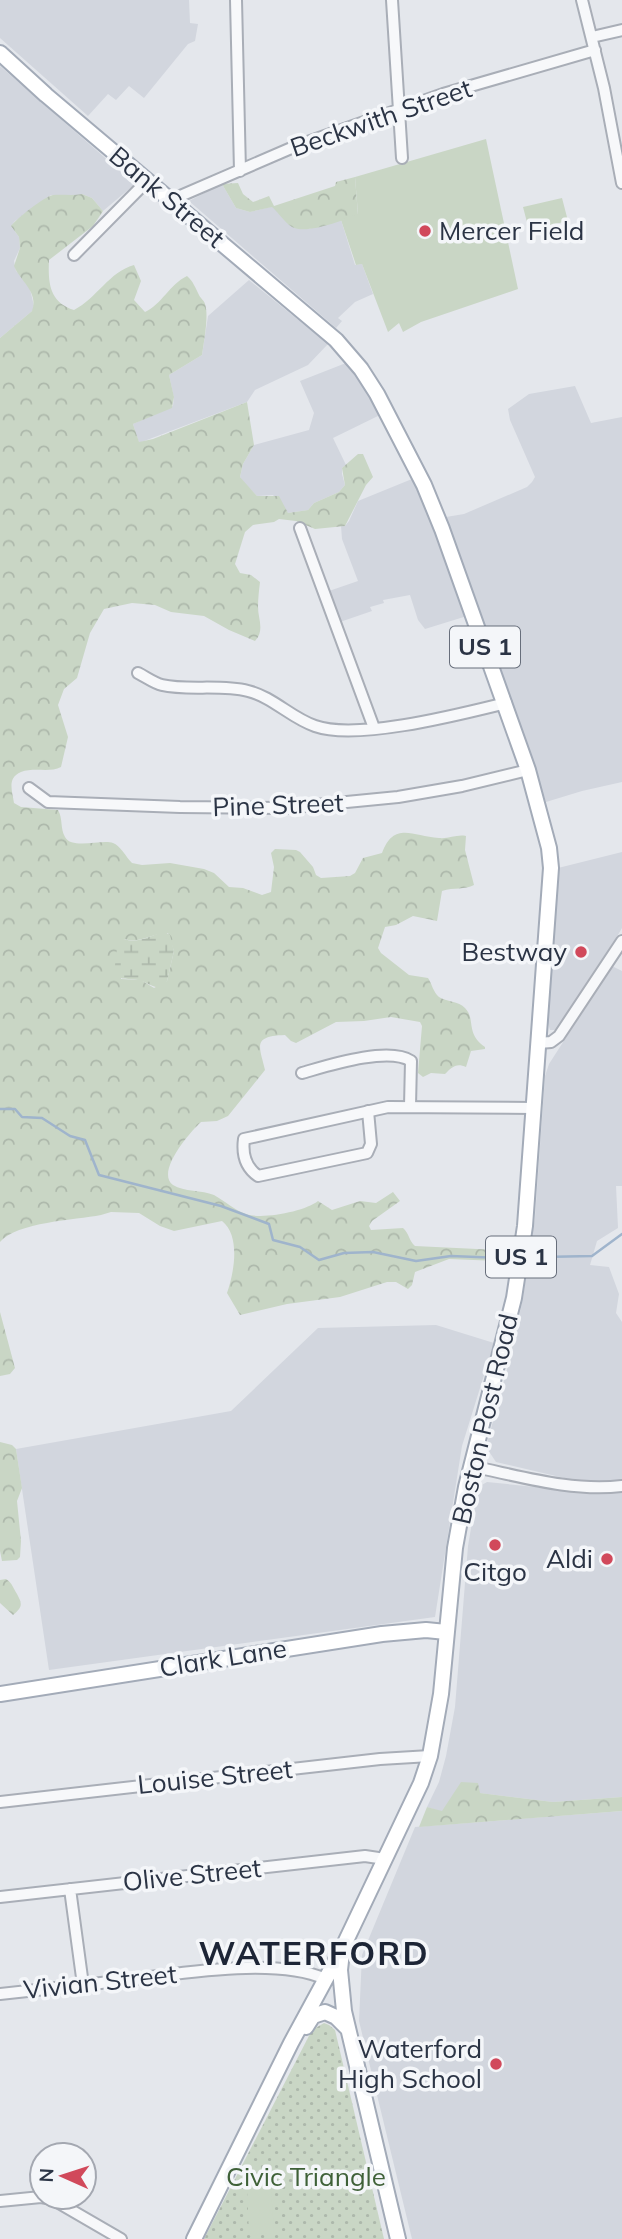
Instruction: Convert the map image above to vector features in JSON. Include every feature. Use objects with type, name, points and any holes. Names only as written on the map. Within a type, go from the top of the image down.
[{"type":"main road","name":"Bank Street","points":[[0,53],[336,340]]},
{"type":"main road","name":"Boston Post Road","points":[[194,2239],[290,2043],[342,1947],[385,1859],[421,1783],[430,1756],[440,1694],[455,1548],[470,1466],[502,1352],[515,1294],[525,1226],[539,1043],[551,868],[546,835],[528,770],[424,485],[377,394],[361,369],[336,340]]},
{"type":"main road","name":"Clark Lane","points":[[0,1694],[371,1635],[426,1630],[446,1632]]},
{"type":"main road","points":[[342,1947],[341,1982],[348,2029],[398,2239]]},
{"type":"main road","points":[[290,2043],[300,2035],[313,2017],[321,2012],[337,2017],[348,2029]]},
{"type":"street","points":[[236,0],[240,171]]},
{"type":"street","points":[[392,0],[402,158]]},
{"type":"street","points":[[582,0],[622,183]]},
{"type":"street","points":[[592,37],[622,30]]},
{"type":"street","name":"Beckwith Street","points":[[171,200],[296,146],[443,94],[595,50]]},
{"type":"street","points":[[74,255],[148,180]]},
{"type":"street","points":[[300,528],[374,728]]},
{"type":"street","points":[[138,673],[162,685],[250,691],[324,729],[374,728],[458,715],[506,704]]},
{"type":"street","name":"Pine Street","points":[[29,788],[48,802],[285,808],[398,797],[462,786],[528,770]]},
{"type":"street","points":[[539,1043],[551,1042],[559,1036],[622,940]]},
{"type":"street","points":[[302,1073],[373,1057],[403,1056],[411,1061],[410,1105]]},
{"type":"street","points":[[368,1111],[371,1144],[367,1153],[258,1176],[249,1170],[243,1151],[244,1139],[368,1111],[410,1105],[534,1108]]},
{"type":"street","points":[[470,1466],[560,1484],[594,1488],[622,1486]]},
{"type":"street","name":"Louise Street","points":[[0,1802],[380,1759],[430,1756]]},
{"type":"street","name":"Olive Street","points":[[0,1897],[365,1856],[385,1859]]},
{"type":"street","points":[[70,1889],[83,1985]]},
{"type":"street","name":"Vivian Street","points":[[0,1994],[224,1968],[313,1973],[325,1979]]},
{"type":"street","points":[[0,2201],[41,2197],[52,2199],[121,2239]]},
{"type":"shaded area","points":[[0,0],[189,0],[190,23],[198,24],[195,41],[188,44],[144,98],[129,86],[116,100],[108,94],[88,116],[0,38]]},
{"type":"shaded area","points":[[0,66],[135,184],[103,211],[92,198],[82,194],[67,197],[51,195],[15,221],[11,226],[19,237],[20,248],[14,261],[16,271],[25,279],[34,306],[32,311],[0,338]]},
{"type":"shaded area","points":[[222,184],[236,208],[250,212],[274,206],[308,229],[341,220],[355,265],[362,264],[373,294],[355,302],[338,318],[342,321],[336,328],[189,201]]},
{"type":"shaded area","points":[[249,280],[328,344],[308,365],[255,390],[247,402],[139,443],[133,424],[173,406],[169,375],[202,355],[208,316]]},
{"type":"shaded area","points":[[346,363],[369,394],[380,415],[333,438],[346,465],[342,468],[345,485],[339,492],[314,503],[308,510],[288,513],[273,495],[257,496],[243,482],[240,477],[243,464],[254,445],[309,430],[314,413],[300,381]]},
{"type":"shaded area","points":[[575,386],[591,423],[622,417],[622,782],[546,802],[446,517],[464,514],[527,487],[532,482],[535,477],[510,420],[508,409],[529,394]]},
{"type":"shaded area","points":[[412,479],[467,616],[425,629],[418,620],[410,595],[383,600],[384,603],[370,607],[372,611],[340,622],[329,591],[358,581],[342,539],[341,526],[345,526],[349,521],[358,501]]},
{"type":"shaded area","points":[[622,852],[622,928],[598,969],[556,1030],[550,1030],[549,973],[558,868]]},
{"type":"shaded area","points":[[612,966],[622,971],[622,1186],[616,1186],[618,1228],[597,1241],[590,1265],[609,1267],[619,1294],[616,1313],[622,1322],[622,1481],[599,1483],[577,1481],[496,1462],[486,1447],[523,1298],[535,1217],[545,1076],[549,1064]]},
{"type":"shaded area","points":[[436,1325],[494,1343],[462,1446],[435,1617],[49,1670],[16,1449],[231,1411],[318,1328]]},
{"type":"shaded area","points":[[487,1482],[595,1493],[622,1492],[622,1797],[553,1802],[479,1793],[478,1783],[442,1812],[427,1807],[439,1782],[446,1756],[455,1707],[468,1546],[478,1487]]},
{"type":"shaded area","name":"Waterford High School","points":[[622,1811],[622,2239],[412,2239],[359,2021],[362,1955],[415,1827]]},
{"type":"green space","name":"Mercer Field","points":[[486,139],[518,289],[421,322],[403,332],[399,323],[388,332],[362,264],[356,265],[341,220],[358,214],[355,177]]},
{"type":"green space","points":[[355,177],[358,215],[306,229],[292,227],[272,207],[250,212],[236,208],[222,184],[238,183],[243,194],[253,202],[269,196],[274,206]]},
{"type":"green space","points":[[82,194],[92,198],[103,211],[93,226],[49,260],[50,283],[59,302],[74,310],[117,273],[134,265],[141,281],[134,300],[145,312],[187,276],[205,304],[202,355],[169,375],[174,397],[172,408],[133,424],[139,442],[247,402],[254,445],[243,464],[240,477],[257,496],[279,496],[288,513],[308,510],[314,503],[339,492],[345,485],[342,468],[358,454],[363,454],[373,477],[366,485],[345,526],[315,529],[296,521],[279,519],[253,525],[245,532],[235,564],[240,573],[251,575],[260,582],[260,629],[255,641],[204,616],[171,612],[155,605],[132,603],[104,609],[90,633],[77,678],[64,689],[58,705],[68,737],[61,767],[26,771],[17,775],[12,781],[14,803],[21,807],[58,810],[63,834],[74,843],[113,843],[132,863],[170,863],[204,869],[214,873],[229,887],[243,888],[262,895],[271,892],[274,867],[271,853],[275,849],[300,852],[321,878],[350,876],[355,873],[363,858],[382,853],[392,837],[398,834],[412,833],[439,838],[466,836],[465,850],[474,885],[442,891],[437,921],[413,916],[396,925],[385,927],[378,948],[409,975],[428,978],[439,997],[465,1008],[475,1037],[485,1049],[471,1051],[466,1067],[457,1065],[445,1074],[431,1073],[423,1077],[418,1073],[422,1026],[420,1022],[391,1017],[336,1022],[296,1043],[285,1035],[267,1038],[260,1044],[265,1070],[228,1116],[217,1121],[201,1122],[176,1152],[168,1171],[173,1185],[214,1195],[237,1210],[253,1216],[284,1214],[318,1201],[332,1210],[360,1201],[376,1203],[393,1192],[400,1201],[372,1221],[369,1226],[371,1230],[403,1228],[415,1246],[498,1250],[502,1252],[498,1261],[449,1259],[415,1272],[412,1285],[408,1289],[396,1282],[387,1282],[340,1297],[287,1304],[240,1315],[227,1293],[234,1265],[234,1245],[228,1228],[222,1221],[174,1231],[139,1213],[111,1212],[33,1226],[8,1235],[0,1242],[0,338],[32,311],[33,304],[31,292],[14,266],[20,248],[19,237],[11,226],[49,196]],"holes":[[[168,933],[174,951],[167,981],[154,988],[141,980],[121,979],[124,939],[135,940]]]},
{"type":"green space","points":[[562,198],[568,221],[529,230],[523,207]]},
{"type":"green space","points":[[165,932],[170,935],[174,951],[167,981],[162,988],[114,974],[117,948],[124,939],[140,940]]},
{"type":"green space","points":[[0,1312],[15,1368],[10,1374],[0,1376]]},
{"type":"green space","points":[[0,1442],[16,1449],[22,1488],[17,1501],[21,1541],[20,1557],[17,1560],[2,1561],[0,1551]]},
{"type":"green space","points":[[6,1579],[13,1586],[21,1603],[13,1615],[0,1603],[0,1580]]},
{"type":"green space","points":[[461,1782],[478,1783],[480,1793],[553,1802],[622,1797],[622,1811],[419,1827],[427,1807],[442,1811]]},
{"type":"green space","name":"Civic Triangle","points":[[324,2023],[335,2030],[384,2239],[204,2239],[312,2030]]},
{"type":"green space","points":[[271,2187],[274,2233],[249,2234],[247,2188]]},
{"type":"waterway","points":[[0,1109],[15,1109],[22,1117],[42,1118],[70,1136],[85,1140],[99,1175],[221,1206],[269,1224],[273,1240],[300,1247],[319,1260],[344,1253],[373,1252],[416,1261],[451,1256],[501,1258]]},
{"type":"waterway","points":[[542,1257],[592,1256],[622,1234]]},
{"type":"place","name":"Mercer Field","points":[[425,231]]},
{"type":"place","name":"Bestway","points":[[581,952]]},
{"type":"place","name":"Citgo","points":[[495,1545]]},
{"type":"place","name":"Aldi","points":[[607,1559]]},
{"type":"place","name":"Waterford High School","points":[[496,2064]]},
{"type":"district","name":"WATERFORD","points":[[314,1953]]}]
